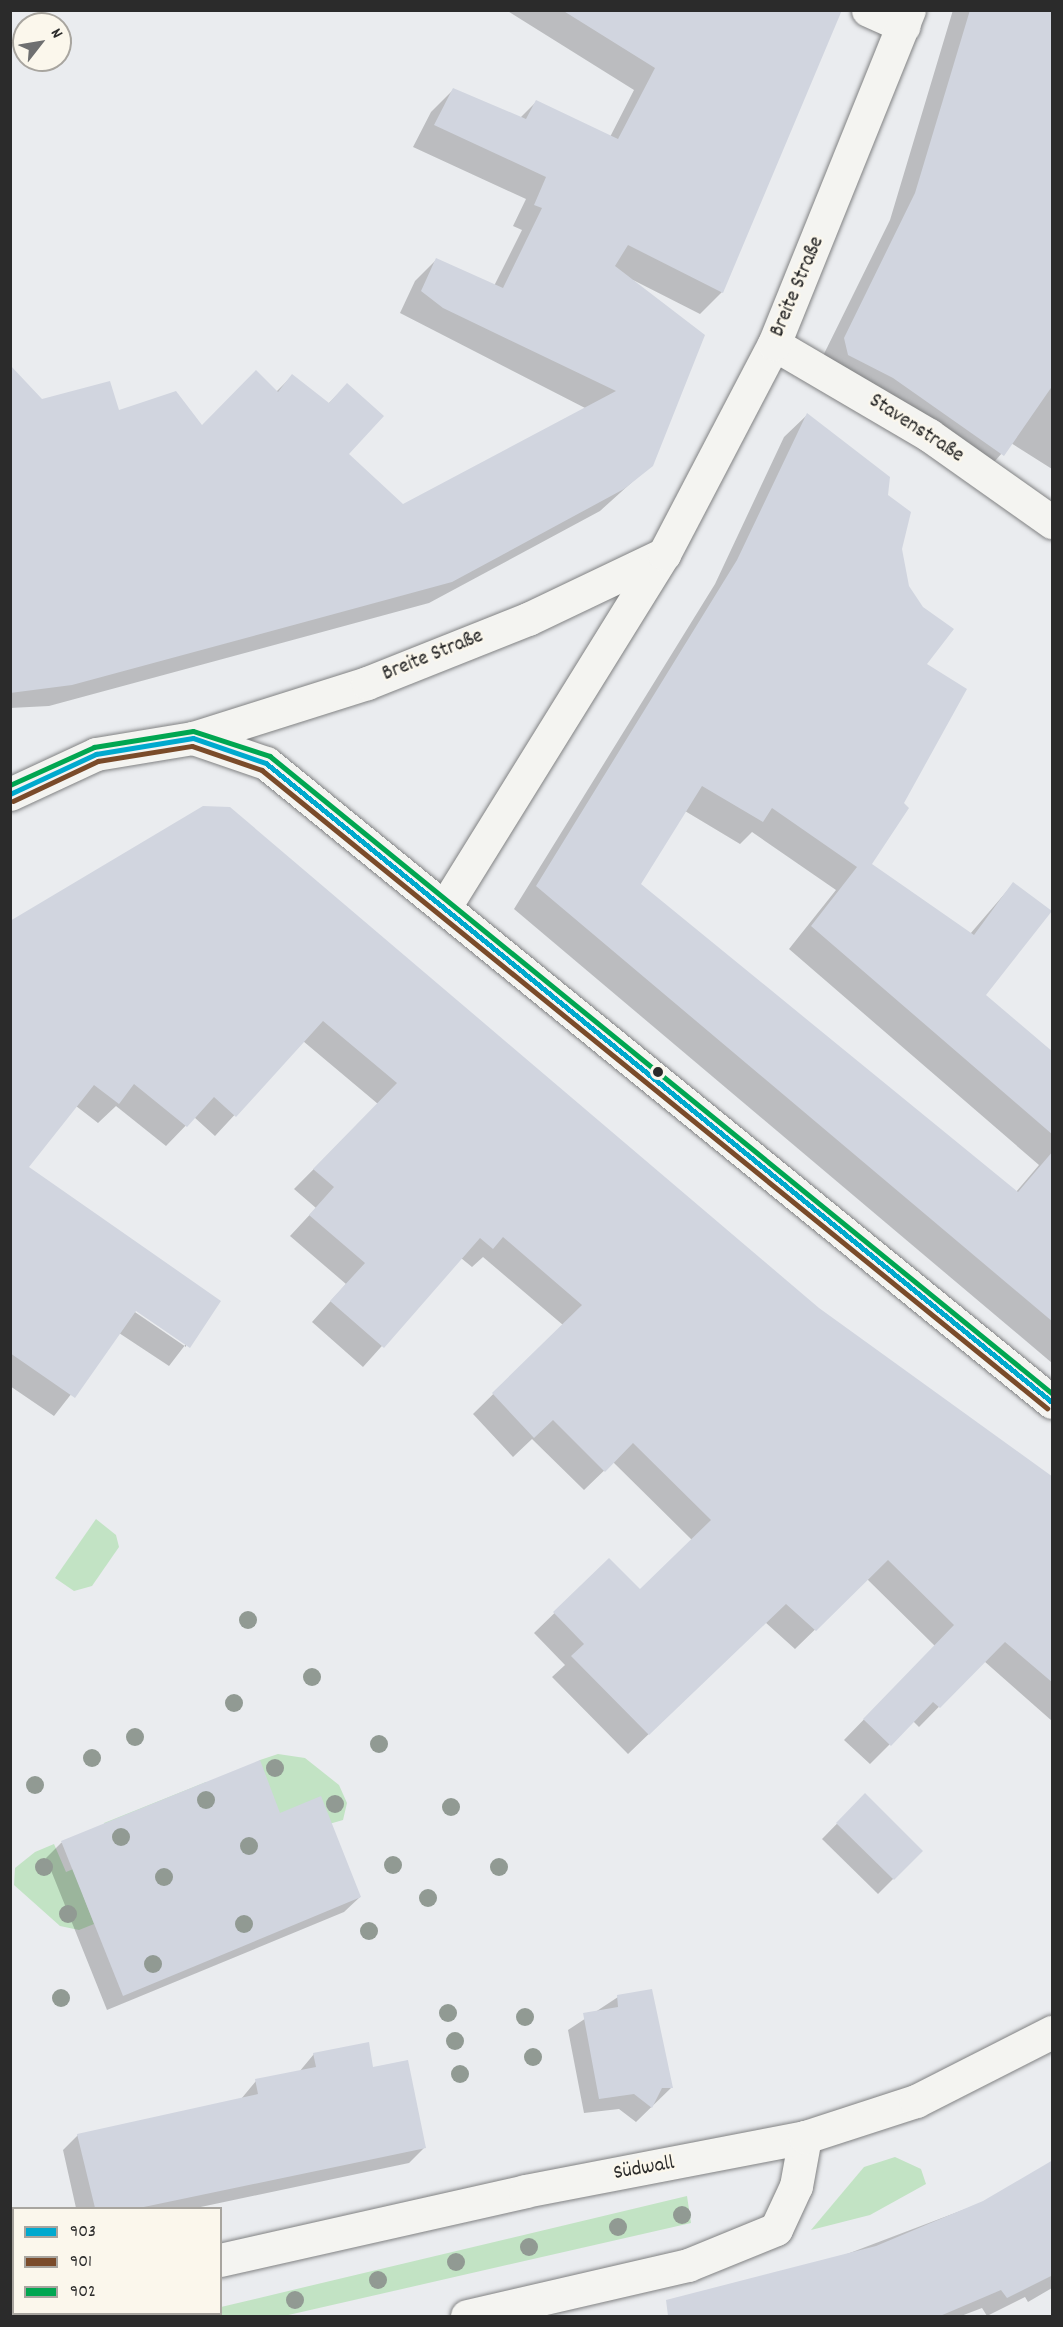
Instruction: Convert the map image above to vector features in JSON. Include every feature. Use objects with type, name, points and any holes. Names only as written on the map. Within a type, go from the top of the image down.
[{"type":"street","points":[[868,10],[907,18]]},
{"type":"street","name":"Breite Straße","points":[[446,905],[664,554],[774,344],[907,18]]},
{"type":"street","name":"Stavenstraße","points":[[774,344],[929,435],[1053,522]]},
{"type":"street","name":"Breite Straße","points":[[12,791],[96,754],[193,738],[378,678],[528,619],[664,554]]},
{"type":"street","points":[[193,738],[266,762],[446,905],[1053,1402]]},
{"type":"street","name":"Südwall","points":[[222,2260],[514,2193],[805,2137],[916,2101],[1053,2032]]},
{"type":"street","points":[[467,2316],[688,2265],[776,2229],[796,2186],[805,2137]]},
{"type":"green space","points":[[96,1519],[116,1535],[119,1547],[92,1586],[74,1591],[55,1578]]},
{"type":"green space","points":[[278,1754],[305,1758],[339,1785],[347,1803],[343,1820],[83,1895],[94,1924],[79,1930],[60,1926],[14,1885],[15,1868],[35,1852],[54,1844],[66,1872],[115,1852],[104,1823],[206,1782],[218,1810],[260,1760]]},
{"type":"green space","points":[[895,2157],[921,2169],[926,2184],[870,2215],[811,2230],[864,2167]]},
{"type":"green space","points":[[687,2196],[691,2223],[284,2316],[180,2316],[222,2315],[222,2307]]},
{"type":"building","points":[[562,10],[842,10],[723,293],[628,245],[615,266],[705,335],[653,466],[624,489],[452,582],[72,685],[10,693],[10,365],[42,399],[110,381],[119,410],[176,391],[202,425],[256,370],[278,392],[292,374],[329,403],[347,383],[384,416],[349,454],[403,504],[616,391],[443,308],[421,291],[436,258],[503,288],[542,208],[534,205],[546,177],[434,125],[453,88],[526,119],[536,100],[618,139],[655,68]]},
{"type":"building","points":[[970,10],[1053,10],[1053,385],[1004,456],[893,378],[848,355],[844,338],[915,193]]},
{"type":"building","points":[[807,413],[890,477],[888,495],[911,512],[902,549],[909,586],[923,607],[954,629],[927,664],[967,689],[904,803],[909,808],[872,864],[974,935],[1013,882],[1052,911],[986,995],[1053,1052],[1053,1135],[811,926],[857,867],[772,808],[763,822],[702,786],[641,884],[1018,1192],[1053,1151],[1053,1322],[536,886],[737,560]]},
{"type":"building","points":[[203,806],[230,807],[819,1308],[1053,1477],[1053,1683],[1005,1642],[940,1708],[933,1702],[891,1746],[863,1719],[954,1625],[888,1560],[816,1631],[786,1604],[649,1735],[571,1656],[584,1644],[553,1612],[609,1558],[640,1589],[711,1520],[633,1443],[605,1472],[553,1420],[534,1438],[492,1393],[582,1305],[503,1237],[493,1249],[480,1238],[384,1348],[330,1301],[365,1263],[309,1215],[334,1187],[313,1169],[397,1083],[323,1021],[236,1117],[214,1097],[187,1127],[134,1084],[119,1104],[94,1085],[29,1167],[221,1301],[190,1348],[136,1311],[75,1398],[10,1353],[10,921]]},
{"type":"building","points":[[260,1760],[280,1813],[321,1796],[361,1897],[123,1996],[61,1841]]},
{"type":"building","points":[[865,1793],[923,1851],[894,1880],[836,1823]]},
{"type":"building","points":[[652,1989],[673,2088],[662,2088],[652,2108],[634,2094],[599,2099],[583,2013],[618,2007],[617,1995]]},
{"type":"building","points":[[369,2042],[373,2067],[408,2060],[426,2148],[144,2207],[95,2207],[77,2134],[258,2094],[255,2079],[316,2067],[313,2053]]},
{"type":"building","points":[[1053,2160],[1053,2275],[1007,2298],[1001,2290],[940,2316],[668,2316],[666,2300],[876,2246],[983,2201]]},
{"type":"transit line","name":"902","points":[[10,785],[94,747],[193,731],[270,756],[1052,1393]]},
{"type":"transit line","name":"903","points":[[10,794],[96,754],[193,738],[266,763],[1052,1402]]},
{"type":"transit line","name":"901","points":[[13,801],[98,761],[192,746],[262,770],[1047,1408]]}]
